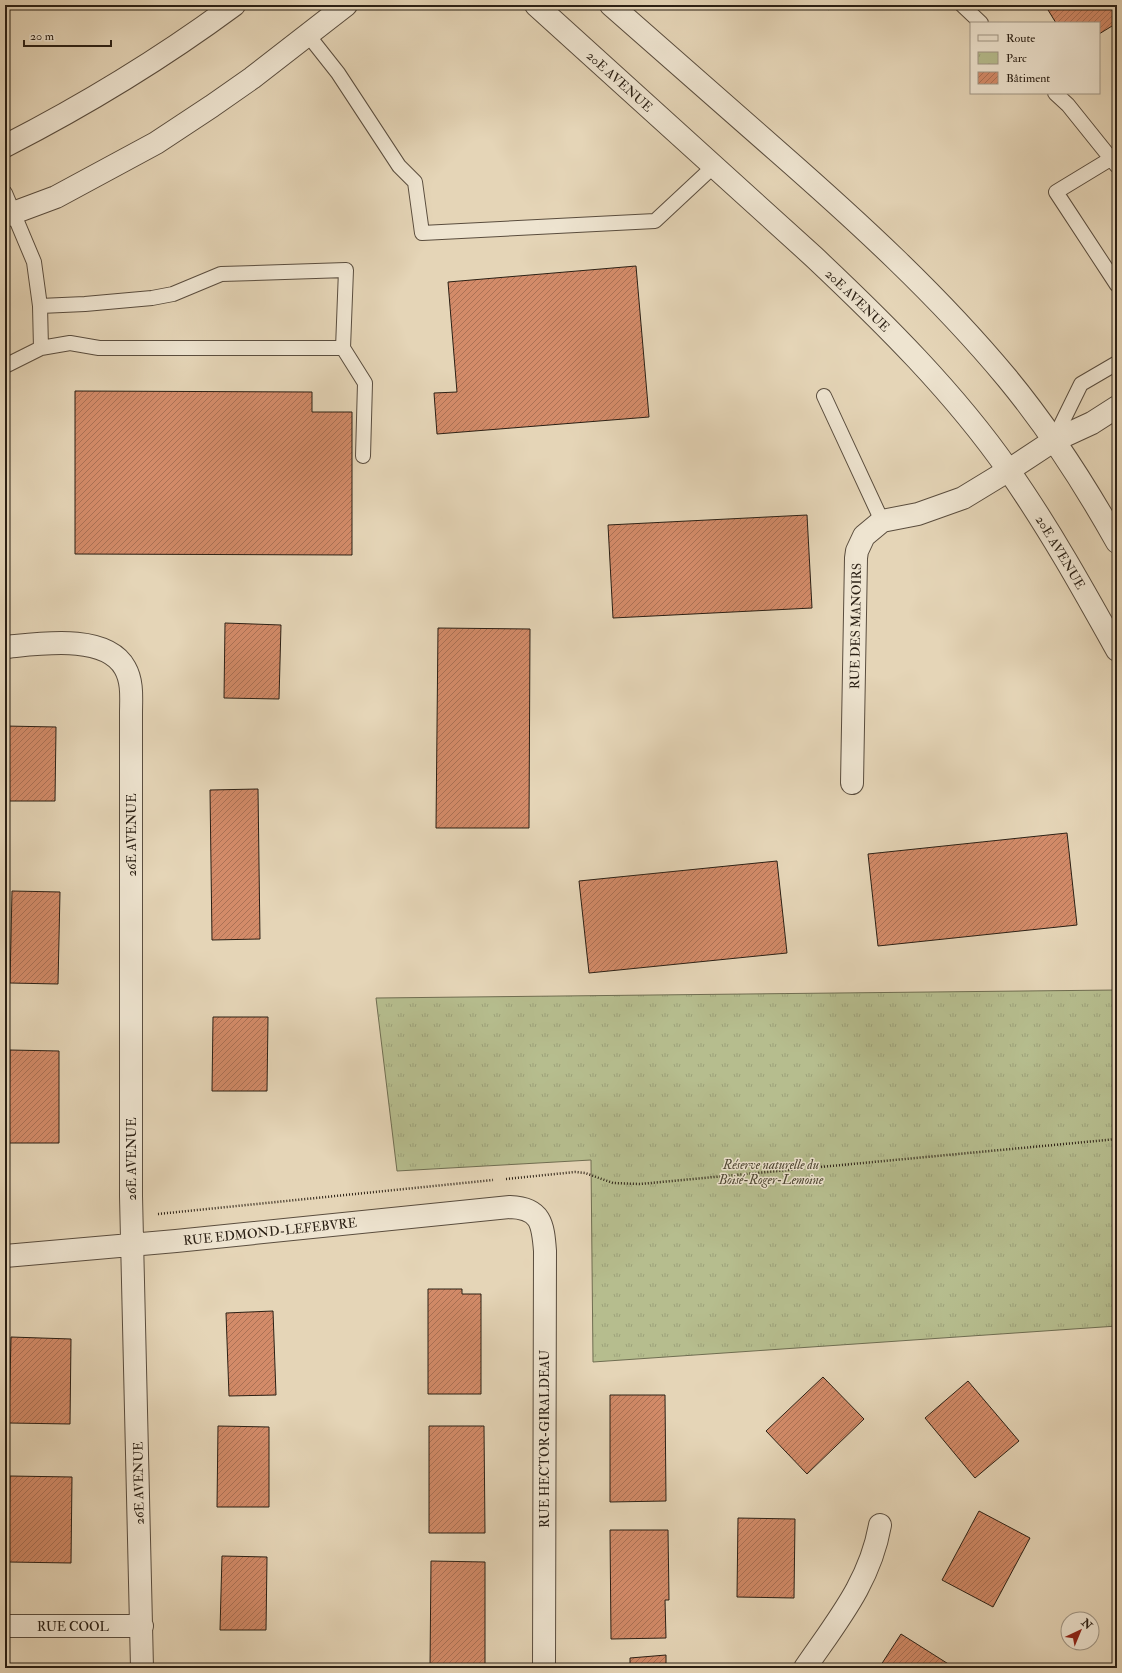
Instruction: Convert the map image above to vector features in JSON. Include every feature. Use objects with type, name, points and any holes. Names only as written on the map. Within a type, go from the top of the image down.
[{"type":"street","points":[[5,146],[67,114],[144,68],[234,5]]},
{"type":"street","points":[[10,214],[56,197],[156,143],[212,106],[346,5]]},
{"type":"street","name":"20E AVENUE","points":[[536,5],[830,272],[884,324],[946,392],[1009,470],[1047,527],[1117,650]]},
{"type":"street","points":[[611,5],[806,176],[875,239],[955,320],[1006,378],[1053,440],[1078,476],[1117,542]]},
{"type":"street","name":"RUE DES MANOIRS","points":[[852,783],[856,558],[857,551],[864,536],[882,521],[918,514],[963,498],[1009,470],[1053,440],[1092,422],[1117,407]]},
{"type":"street","name":"26E AVENUE","points":[[5,647],[39,644],[74,644],[90,646],[104,650],[114,656],[125,668],[129,679],[131,706],[131,1196],[142,1668]]},
{"type":"street","name":"RUE EDMOND-LEFEBVRE","points":[[5,1256],[132,1245],[510,1207],[523,1207],[534,1213]]},
{"type":"street","name":"RUE HECTOR-GIRALDEAU","points":[[534,1213],[542,1229],[545,1251],[544,1668]]},
{"type":"street","points":[[805,1668],[858,1588],[872,1558],[880,1525]]},
{"type":"street","name":"RUE COOL","points":[[5,1626],[142,1626]]},
{"type":"lane","points":[[962,5],[980,22]]},
{"type":"lane","points":[[308,35],[338,73],[399,166],[415,182],[422,233],[655,221],[714,166]]},
{"type":"lane","points":[[1056,94],[1068,105],[1114,162],[1056,192],[1117,285]]},
{"type":"lane","points":[[5,194],[10,214],[34,262],[40,306],[41,348]]},
{"type":"lane","points":[[40,306],[85,304],[152,298],[173,294],[221,274],[346,270],[343,348],[365,383],[363,456]]},
{"type":"lane","points":[[5,366],[41,348],[70,343],[99,348],[343,348]]},
{"type":"lane","points":[[1053,440],[1081,384],[1117,363]]},
{"type":"lane","points":[[824,396],[882,521]]},
{"type":"path","points":[[161,1214],[575,1172],[585,1173],[613,1183],[640,1184],[1117,1139]]},
{"type":"green space","name":"Réserve naturelle du Boisé-Roger-Lemoine","points":[[1117,990],[1117,1326],[593,1362],[591,1160],[397,1171],[376,998]]},
{"type":"building","points":[[823,5],[834,5],[829,10]]},
{"type":"building","points":[[1045,5],[1117,5],[1117,23],[1100,33],[1100,22],[1055,22]]},
{"type":"building","points":[[636,266],[649,417],[437,434],[434,393],[457,392],[448,282]]},
{"type":"building","points":[[75,391],[312,392],[312,412],[352,412],[352,555],[75,554]]},
{"type":"building","points":[[807,515],[812,608],[613,618],[608,525]]},
{"type":"building","points":[[225,623],[281,625],[279,699],[224,698]]},
{"type":"building","points":[[438,628],[530,629],[529,828],[436,828]]},
{"type":"building","points":[[5,726],[56,727],[55,801],[5,801]]},
{"type":"building","points":[[258,789],[260,939],[212,940],[210,790]]},
{"type":"building","points":[[1067,833],[1077,925],[878,946],[868,854]]},
{"type":"building","points":[[777,861],[787,953],[589,973],[579,881]]},
{"type":"building","points":[[12,891],[60,892],[58,984],[10,983]]},
{"type":"building","points":[[213,1017],[268,1017],[267,1091],[212,1091]]},
{"type":"building","points":[[10,1050],[59,1051],[59,1143],[9,1143]]},
{"type":"building","points":[[428,1289],[462,1289],[462,1294],[481,1294],[481,1394],[428,1394]]},
{"type":"building","points":[[273,1311],[276,1395],[229,1396],[226,1313]]},
{"type":"building","points":[[11,1337],[71,1339],[70,1424],[9,1423]]},
{"type":"building","points":[[823,1377],[864,1419],[807,1474],[766,1431]]},
{"type":"building","points":[[968,1381],[1019,1441],[975,1478],[925,1418]]},
{"type":"building","points":[[610,1395],[665,1395],[666,1501],[610,1502]]},
{"type":"building","points":[[218,1426],[269,1427],[269,1507],[217,1507]]},
{"type":"building","points":[[429,1426],[484,1426],[485,1533],[429,1533]]},
{"type":"building","points":[[10,1476],[72,1477],[71,1563],[9,1562]]},
{"type":"building","points":[[979,1511],[1030,1538],[993,1607],[942,1580]]},
{"type":"building","points":[[738,1518],[795,1519],[794,1598],[737,1597]]},
{"type":"building","points":[[610,1530],[668,1530],[669,1600],[665,1600],[666,1638],[611,1639]]},
{"type":"building","points":[[222,1556],[267,1557],[266,1630],[220,1630]]},
{"type":"building","points":[[431,1561],[485,1562],[485,1668],[430,1668]]},
{"type":"building","points":[[901,1634],[950,1665],[948,1668],[879,1668]]},
{"type":"building","points":[[666,1655],[666,1668],[630,1668],[630,1658]]}]
